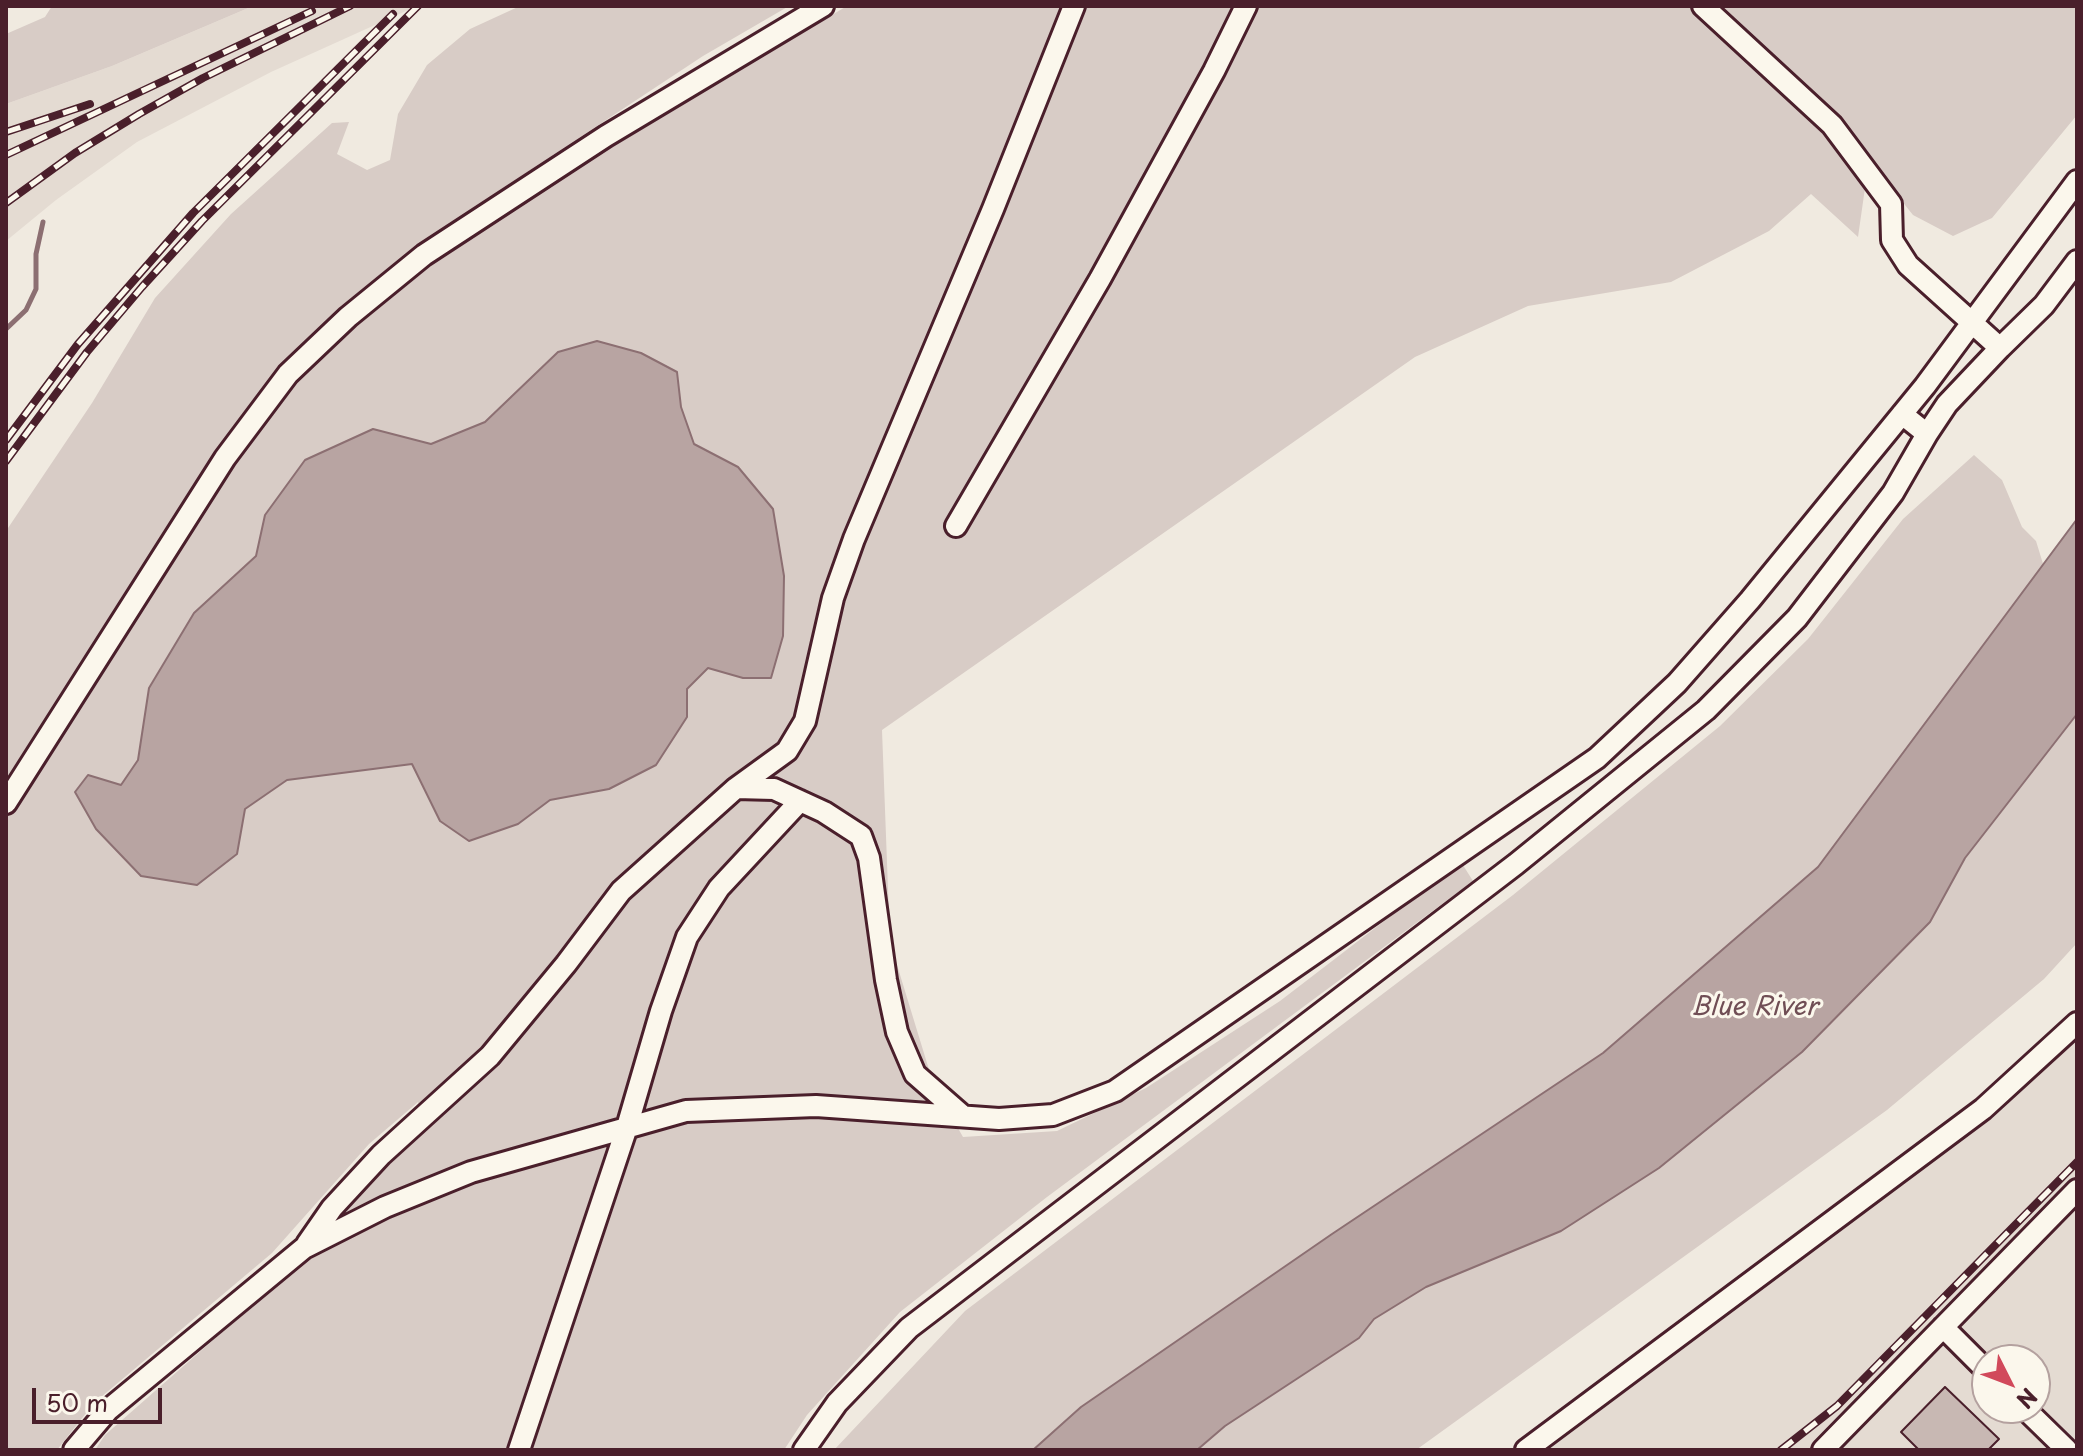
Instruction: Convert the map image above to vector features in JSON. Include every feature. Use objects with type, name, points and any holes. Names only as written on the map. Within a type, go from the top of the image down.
[{"type":"street","points":[[6,803],[225,458],[288,374],[348,317],[424,255],[606,136],[823,6]]},
{"type":"street","points":[[304,1248],[332,1208],[381,1155],[490,1056],[621,891],[736,788],[787,751],[805,721],[833,598],[854,539],[993,209],[1074,6]]},
{"type":"street","points":[[956,526],[1100,279],[1214,71],[1246,6]]},
{"type":"street","points":[[1703,6],[1832,125],[1891,204],[1892,240],[1908,265],[2000,348]]},
{"type":"street","points":[[74,1450],[108,1410],[304,1248],[385,1207],[471,1172],[686,1111],[801,1107],[999,1119],[1053,1115],[1115,1091],[1597,758],[1677,683],[1750,600],[1902,414],[2077,181]]},
{"type":"street","points":[[804,1450],[837,1403],[909,1328],[1516,864],[1706,710],[1797,618],[1893,493],[1947,404],[2044,305],[2077,261]]},
{"type":"street","points":[[1902,414],[1927,434]]},
{"type":"street","points":[[736,788],[774,789],[861,836],[869,858],[886,980],[897,1032],[915,1074],[963,1116]]},
{"type":"street","points":[[519,1450],[687,937],[719,888],[800,801]]},
{"type":"street","points":[[1526,1450],[1983,1109],[2077,1023]]},
{"type":"street","points":[[1823,1450],[2077,1190]]},
{"type":"street","points":[[1943,1327],[1971,1355]]},
{"type":"street","points":[[2037,1424],[2054,1446]]},
{"type":"shaded area","points":[[52,6],[253,6],[112,66],[6,104],[6,34],[45,17]]},
{"type":"shaded area","points":[[253,6],[417,6],[271,72],[137,142],[56,200],[6,241],[6,104],[112,66]]},
{"type":"shaded area","points":[[520,6],[789,6],[703,56],[432,235],[458,245],[532,194],[847,6],[2077,6],[2077,115],[1992,218],[1953,236],[1913,215],[1852,139],[1866,181],[1858,237],[1811,194],[1769,231],[1671,282],[1528,306],[1415,357],[882,730],[890,942],[934,1086],[963,1137],[1057,1131],[1146,1088],[1280,1001],[1461,862],[1473,881],[1047,1197],[900,1312],[807,1415],[784,1450],[95,1450],[105,1435],[321,1251],[346,1207],[424,1131],[418,1102],[369,1144],[272,1253],[94,1403],[57,1450],[6,1450],[6,531],[92,403],[155,298],[231,214],[332,123],[349,122],[337,154],[367,170],[390,160],[398,114],[427,65],[470,29]],"holes":[[[558,352],[677,371],[681,407],[694,445],[738,467],[743,678],[708,667],[687,689],[687,717],[609,789],[550,800],[518,824],[440,821],[413,764],[287,780],[245,809],[237,854],[197,885],[141,876],[96,829],[75,792],[88,775],[121,785],[138,760],[149,687],[194,613],[256,556],[265,515],[373,429],[431,444],[485,422]]]},
{"type":"shaded area","points":[[1974,455],[2002,480],[2022,527],[2036,541],[2044,567],[1818,867],[1603,1053],[1081,1407],[1033,1450],[834,1450],[965,1311],[1513,895],[1720,726],[1808,639],[1903,519]]},
{"type":"shaded area","points":[[2077,714],[2077,943],[2044,979],[1887,1110],[1416,1450],[1197,1450],[1225,1426],[1359,1338],[1374,1319],[1426,1287],[1561,1231],[1659,1168],[1802,1052],[1930,922],[1965,858]]},
{"type":"shaded area","points":[[2077,1034],[2077,1450],[1541,1450],[2006,1101]]},
{"type":"water","points":[[597,341],[641,353],[677,372],[681,407],[694,444],[738,467],[773,509],[784,576],[783,636],[771,678],[743,678],[708,668],[687,689],[687,717],[656,765],[609,789],[550,800],[518,824],[469,841],[440,821],[412,764],[287,780],[245,809],[237,854],[197,885],[141,876],[96,829],[75,792],[88,775],[121,785],[138,760],[149,688],[194,613],[256,556],[265,515],[305,460],[373,429],[431,444],[485,422],[558,352]]},
{"type":"water","name":"Blue River","points":[[2077,519],[2077,714],[1965,858],[1930,922],[1802,1052],[1659,1168],[1561,1231],[1426,1287],[1374,1319],[1359,1338],[1225,1426],[1197,1450],[1033,1450],[1081,1407],[1603,1053],[1818,867]]},
{"type":"building","points":[[1945,1387],[1971,1412],[1971,1424],[1983,1424],[1999,1439],[1988,1450],[1919,1450],[1901,1432]]},
{"type":"waterway","points":[[6,329],[26,310],[36,289],[36,254],[43,222]]},
{"type":"railway","points":[[6,203],[75,153],[139,114],[203,78],[350,6]]},
{"type":"railway","points":[[6,461],[87,352],[142,287],[202,221],[418,6]]},
{"type":"railway","points":[[6,155],[312,11]]},
{"type":"railway","points":[[6,440],[78,344],[193,213],[393,14]]},
{"type":"railway","points":[[6,132],[90,104]]},
{"type":"railway","points":[[1781,1450],[1837,1406],[2077,1162]]}]
